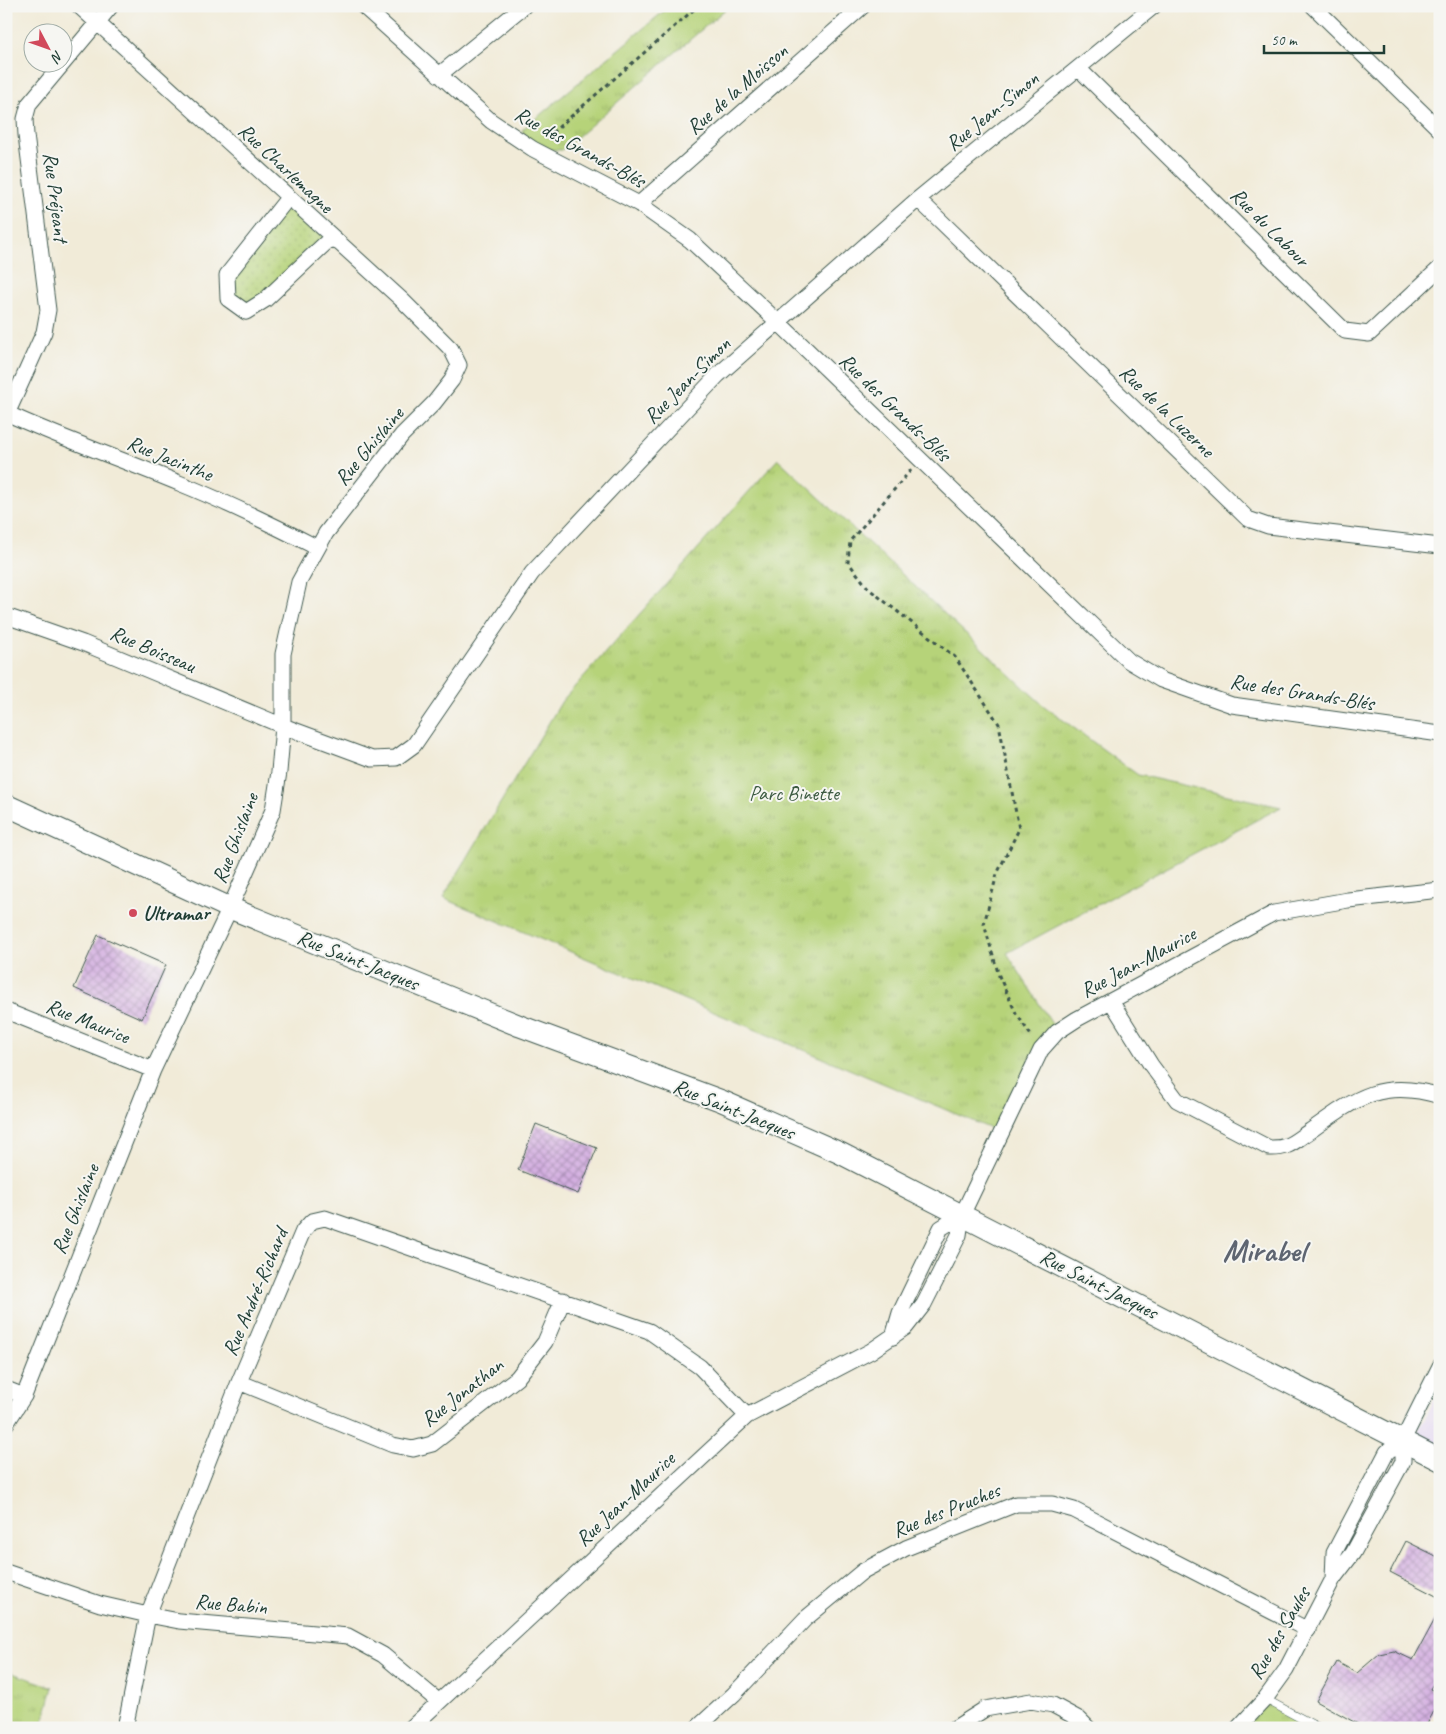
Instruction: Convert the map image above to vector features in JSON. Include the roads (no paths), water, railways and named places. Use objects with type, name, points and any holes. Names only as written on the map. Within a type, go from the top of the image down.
[{"type":"street","name":"Rue Charlemagne","points":[[78,6],[331,238],[402,300],[451,349],[460,365]]},
{"type":"street","name":"Rue Préjeant","points":[[7,413],[44,332],[48,310],[26,135],[25,119],[28,104],[111,6]]},
{"type":"street","name":"Rue des Grands-Blés","points":[[363,6],[491,121],[533,149],[639,204],[690,240],[778,322],[1129,661],[1161,680],[1232,705],[1440,734]]},
{"type":"street","points":[[439,75],[524,6]]},
{"type":"street","name":"Rue de la Moisson","points":[[639,204],[863,6]]},
{"type":"street","name":"Rue Jean-Simon","points":[[282,726],[372,760],[396,758],[414,745],[532,573],[718,375],[918,199],[1154,6]]},
{"type":"street","points":[[1313,6],[1440,130]]},
{"type":"street","name":"Rue du Labour","points":[[1079,68],[1345,332],[1369,334],[1440,268]]},
{"type":"street","points":[[288,198],[227,276],[228,299],[246,312],[265,300],[331,238]]},
{"type":"street","name":"Rue de la Luzerne","points":[[918,199],[1248,519],[1268,526],[1440,546]]},
{"type":"street","name":"Rue Ghislaine","points":[[6,1424],[24,1396],[154,1070],[230,908],[273,810],[279,772],[282,726],[283,654],[299,582],[316,547],[402,435],[440,395],[460,365]]},
{"type":"street","name":"Rue Jacinthe","points":[[7,413],[63,439],[178,482],[254,515],[316,547]]},
{"type":"street","name":"Rue Boisseau","points":[[6,616],[83,643],[282,726]]},
{"type":"street","name":"Rue Saint-Jacques","points":[[6,806],[230,908],[520,1026],[722,1102],[840,1153],[1440,1460]]},
{"type":"street","name":"Rue Jean-Maurice","points":[[411,1728],[747,1416],[871,1351],[893,1337],[900,1313],[941,1228],[962,1215],[1041,1050],[1057,1032],[1077,1019],[1274,913],[1348,900],[1440,890]]},
{"type":"street","points":[[1111,1001],[1151,1065],[1177,1100],[1269,1148],[1284,1148],[1358,1099],[1380,1091],[1395,1088],[1419,1090],[1440,1096]]},
{"type":"street","name":"Rue Maurice","points":[[6,1011],[154,1070]]},
{"type":"street","name":"Rue André-Richard","points":[[125,1728],[148,1615],[240,1382],[303,1231],[312,1221],[325,1218],[648,1331],[700,1368],[747,1416]]},
{"type":"street","name":"Rue Jonathan","points":[[240,1382],[393,1444],[413,1450],[432,1444],[517,1378],[545,1342],[563,1300]]},
{"type":"street","name":"Rue des Saules","points":[[1238,1728],[1265,1699],[1286,1670],[1333,1579],[1353,1554],[1403,1461],[1403,1440],[1440,1366]]},
{"type":"street","points":[[6,1389],[24,1396]]},
{"type":"street","name":"Rue des Pruches","points":[[697,1728],[734,1694],[805,1619],[863,1571],[906,1548],[1016,1504],[1052,1504],[1074,1510],[1308,1630]]},
{"type":"street","name":"Rue Babin","points":[[6,1572],[100,1604],[179,1621],[348,1636],[383,1654],[438,1701]]},
{"type":"street","points":[[955,1728],[985,1709],[1031,1701],[1053,1705],[1080,1719],[1088,1728]]},
{"type":"lane","points":[[1265,1699],[1319,1728]]},
{"type":"place","name":"Ultramar","points":[[133,913]]},
{"type":"district","name":"Mirabel","points":[[1264,1250]]},
{"type":"park label","name":"Parc Binette","points":[[794,793]]}]
